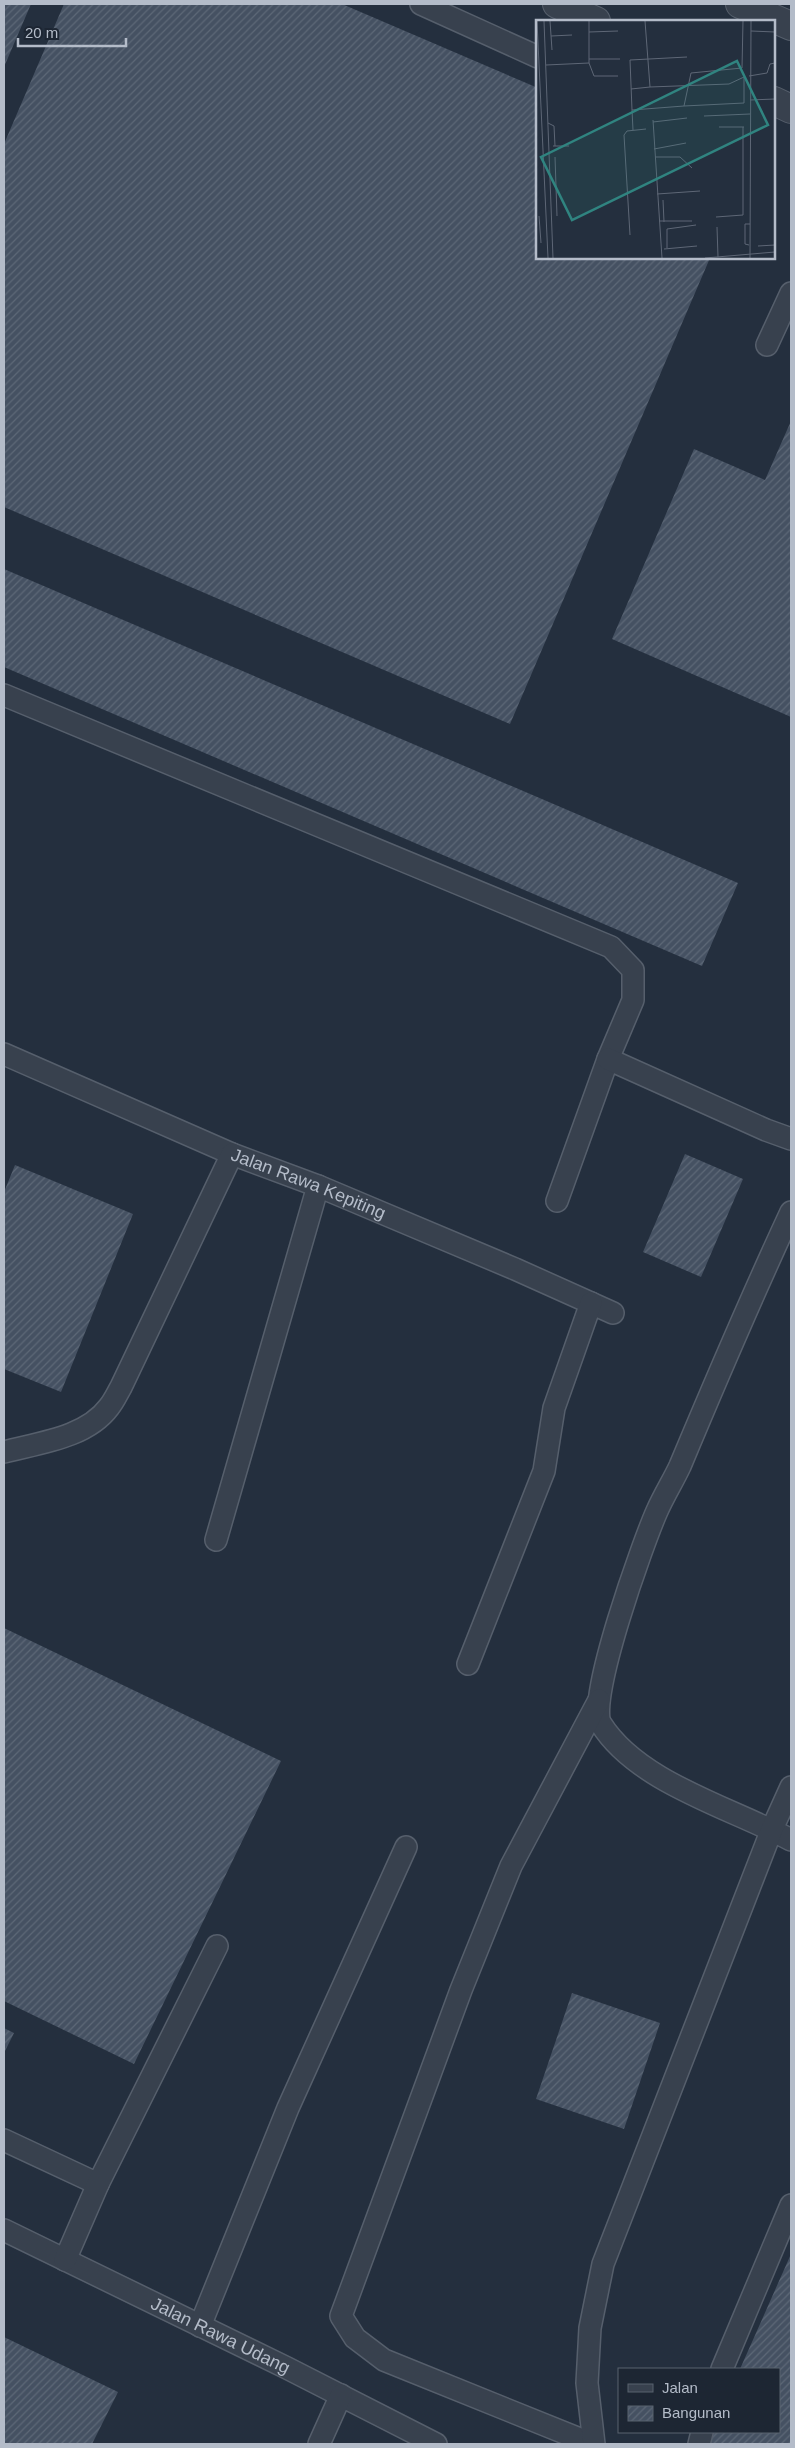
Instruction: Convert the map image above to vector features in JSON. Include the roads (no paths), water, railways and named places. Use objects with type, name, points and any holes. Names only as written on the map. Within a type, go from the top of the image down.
[{"type":"street","points":[[557,4],[594,20]]},
{"type":"street","points":[[740,4],[791,26]]},
{"type":"street","points":[[775,101],[791,109]]},
{"type":"lane","points":[[421,4],[445,9],[536,56]]},
{"type":"lane","points":[[767,345],[791,292]]},
{"type":"lane","points":[[4,695],[611,947],[633,970],[632,1000],[608,1059],[557,1201]]},
{"type":"lane","name":"Jalan Rawa Kepiting","points":[[4,1054],[232,1154],[318,1186],[613,1313]]},
{"type":"lane","points":[[608,1059],[743,1120],[791,1139]]},
{"type":"lane","points":[[4,1452],[70,1434],[93,1422],[109,1408],[121,1387],[232,1154]]},
{"type":"lane","points":[[216,1540],[318,1186]]},
{"type":"lane","points":[[791,1212],[730,1345],[679,1468],[657,1511],[625,1598],[599,1700],[599,1722],[616,1744],[654,1774],[772,1829],[791,1840]]},
{"type":"lane","points":[[468,1664],[544,1471],[554,1408],[591,1303]]},
{"type":"lane","points":[[599,1700],[511,1866],[461,1990],[341,2316],[355,2338],[384,2360],[593,2444],[586,2383],[590,2328],[603,2264],[772,1829],[791,1787]]},
{"type":"lane","points":[[209,2331],[288,2108],[406,1847]]},
{"type":"lane","points":[[64,2260],[98,2184],[217,1946]]},
{"type":"lane","points":[[4,2140],[98,2184]]},
{"type":"lane","points":[[722,2368],[791,2205]]},
{"type":"lane","name":"Jalan Rawa Udang","points":[[4,2230],[287,2368],[436,2444]]},
{"type":"lane","points":[[319,2444],[341,2395]]}]
